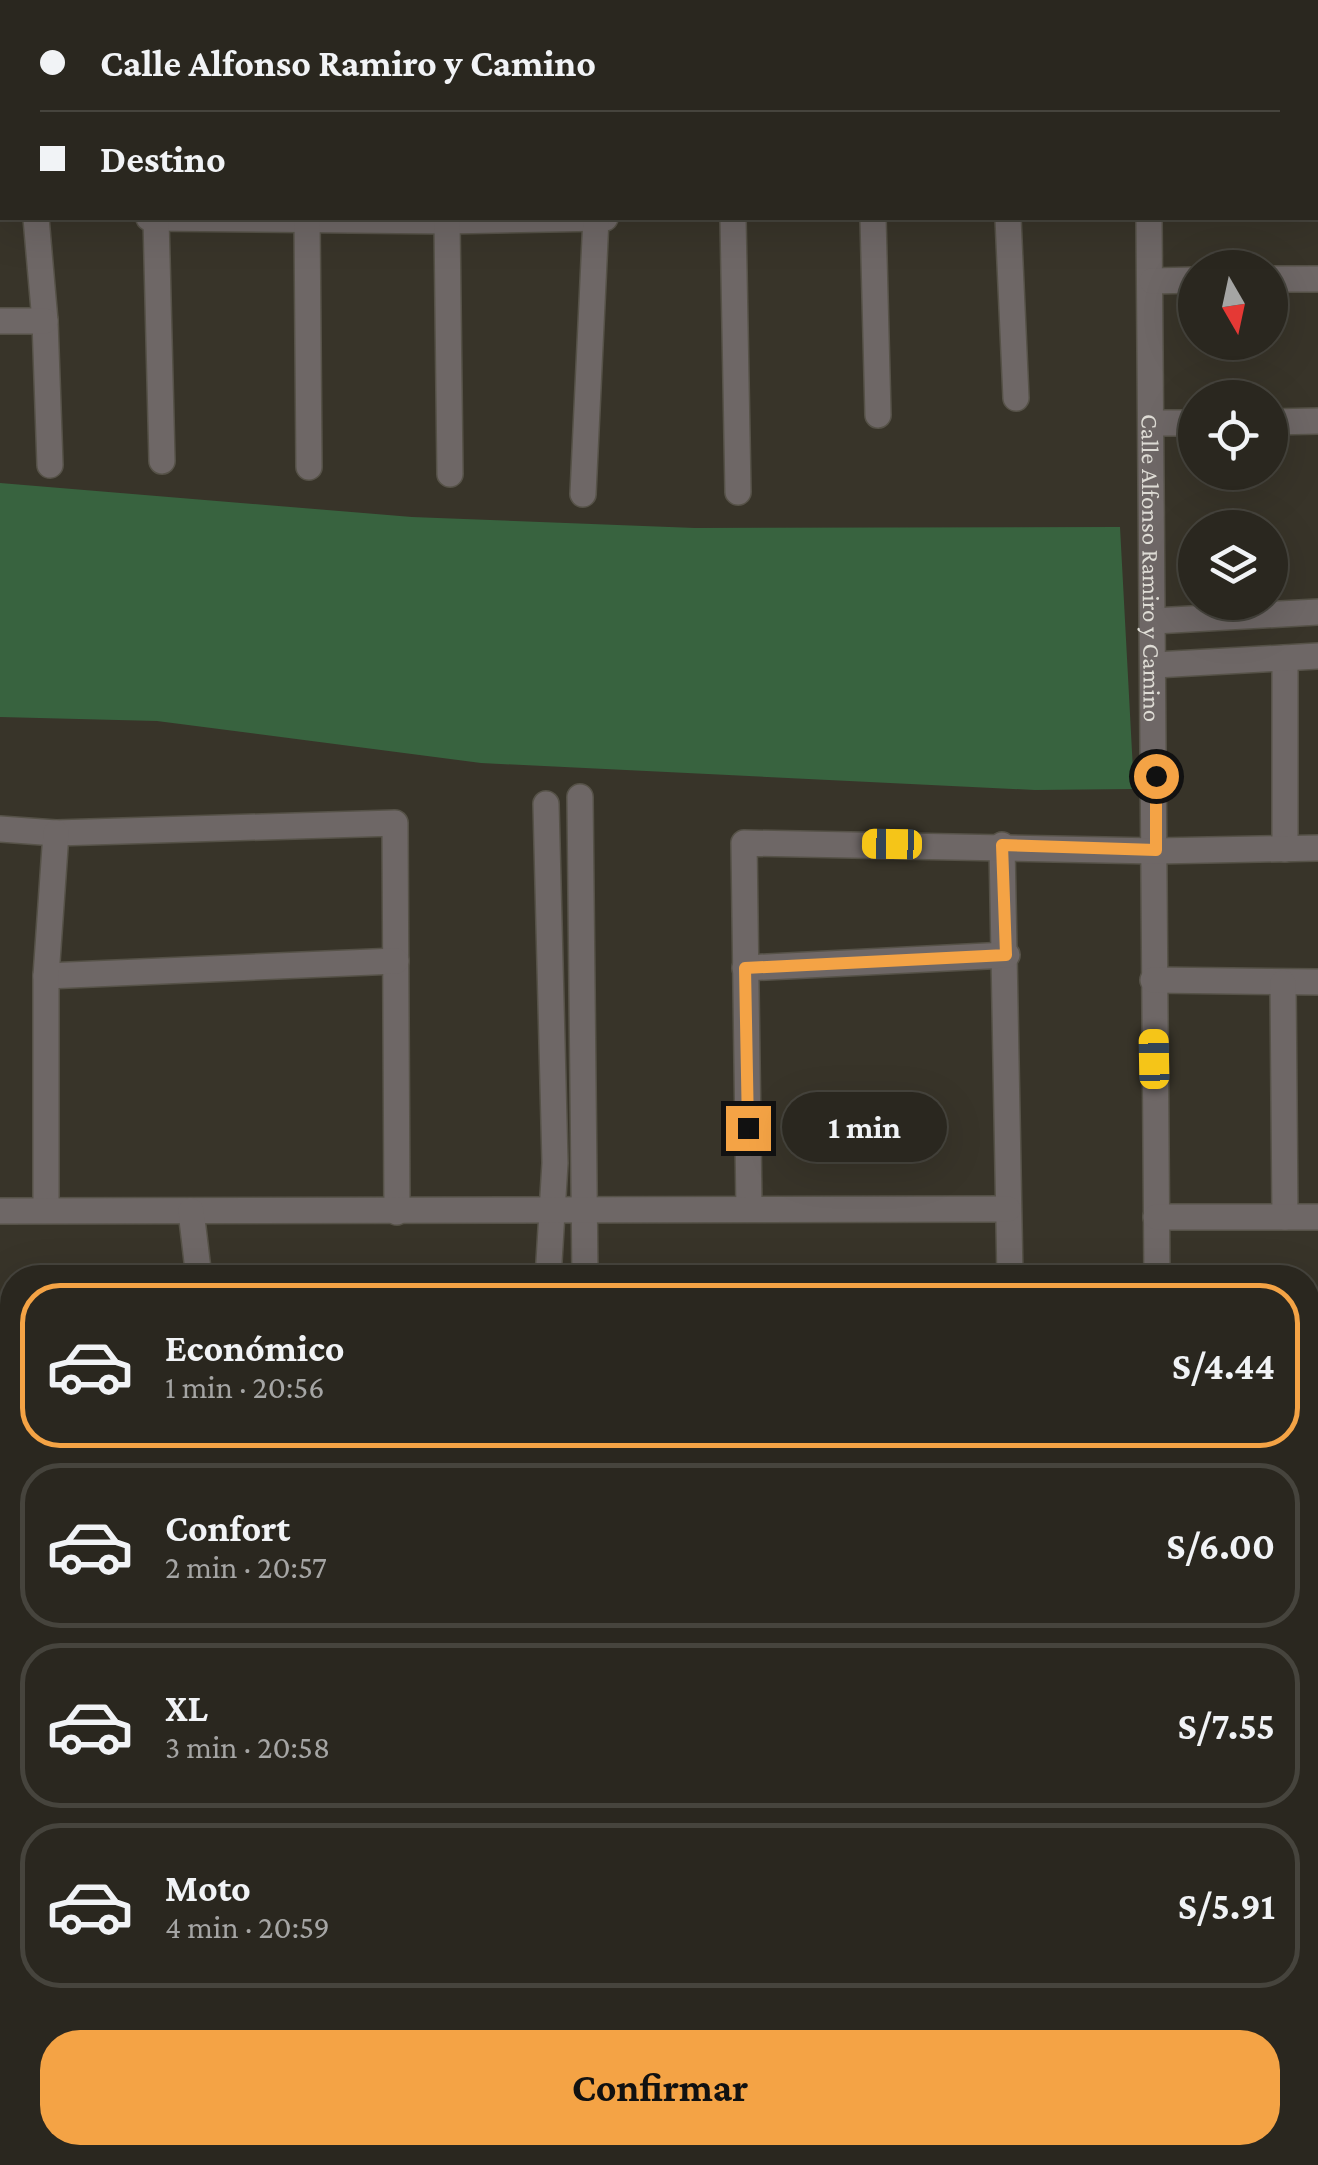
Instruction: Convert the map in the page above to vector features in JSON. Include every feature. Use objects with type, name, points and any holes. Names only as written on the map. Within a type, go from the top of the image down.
[{"type":"street","points":[[36,220],[46,321],[50,465]]},
{"type":"street","points":[[152,220],[162,461]]},
{"type":"street","points":[[307,220],[309,467]]},
{"type":"street","points":[[376,220],[496,220]]},
{"type":"street","points":[[583,494],[596,220]]},
{"type":"street","points":[[733,220],[738,492]]},
{"type":"street","points":[[874,220],[878,415]]},
{"type":"street","points":[[1008,220],[1016,398]]},
{"type":"street","name":"Calle Alfonso Ramiro y Camino","points":[[1150,220],[1157,1265]]},
{"type":"street","points":[[446,221],[450,474]]},
{"type":"street","points":[[1288,279],[1318,278]]},
{"type":"street","points":[[1152,281],[1178,280]]},
{"type":"street","points":[[0,321],[46,321]]},
{"type":"street","points":[[1288,422],[1318,421]]},
{"type":"street","points":[[1153,423],[1178,423]]},
{"type":"street","points":[[1154,621],[1318,612]]},
{"type":"street","points":[[1154,665],[1318,656]]},
{"type":"street","points":[[1285,658],[1285,849]]},
{"type":"street","points":[[580,797],[585,1265]]},
{"type":"street","points":[[546,804],[553,1210],[549,1265]]},
{"type":"street","points":[[0,829],[56,832],[395,823],[397,1212]]},
{"type":"street","points":[[46,1208],[46,976],[56,832]]},
{"type":"street","points":[[749,1208],[744,843],[1156,850],[1318,848]]},
{"type":"street","points":[[1002,845],[1010,1265]]},
{"type":"street","points":[[745,968],[1006,955]]},
{"type":"street","points":[[46,976],[396,961]]},
{"type":"street","points":[[1153,980],[1318,982]]},
{"type":"street","points":[[1283,983],[1284,1218]]},
{"type":"street","points":[[0,1211],[1008,1209]]},
{"type":"street","points":[[191,1211],[197,1265]]},
{"type":"street","points":[[1156,1217],[1318,1217]]},
{"type":"green space","points":[[0,483],[412,517],[695,528],[1120,527],[1134,789],[1035,790],[481,763],[157,721],[0,717]]},
{"type":"route","points":[[748,1128],[745,968],[1006,955],[1002,845],[1156,850],[1156,776]]}]
